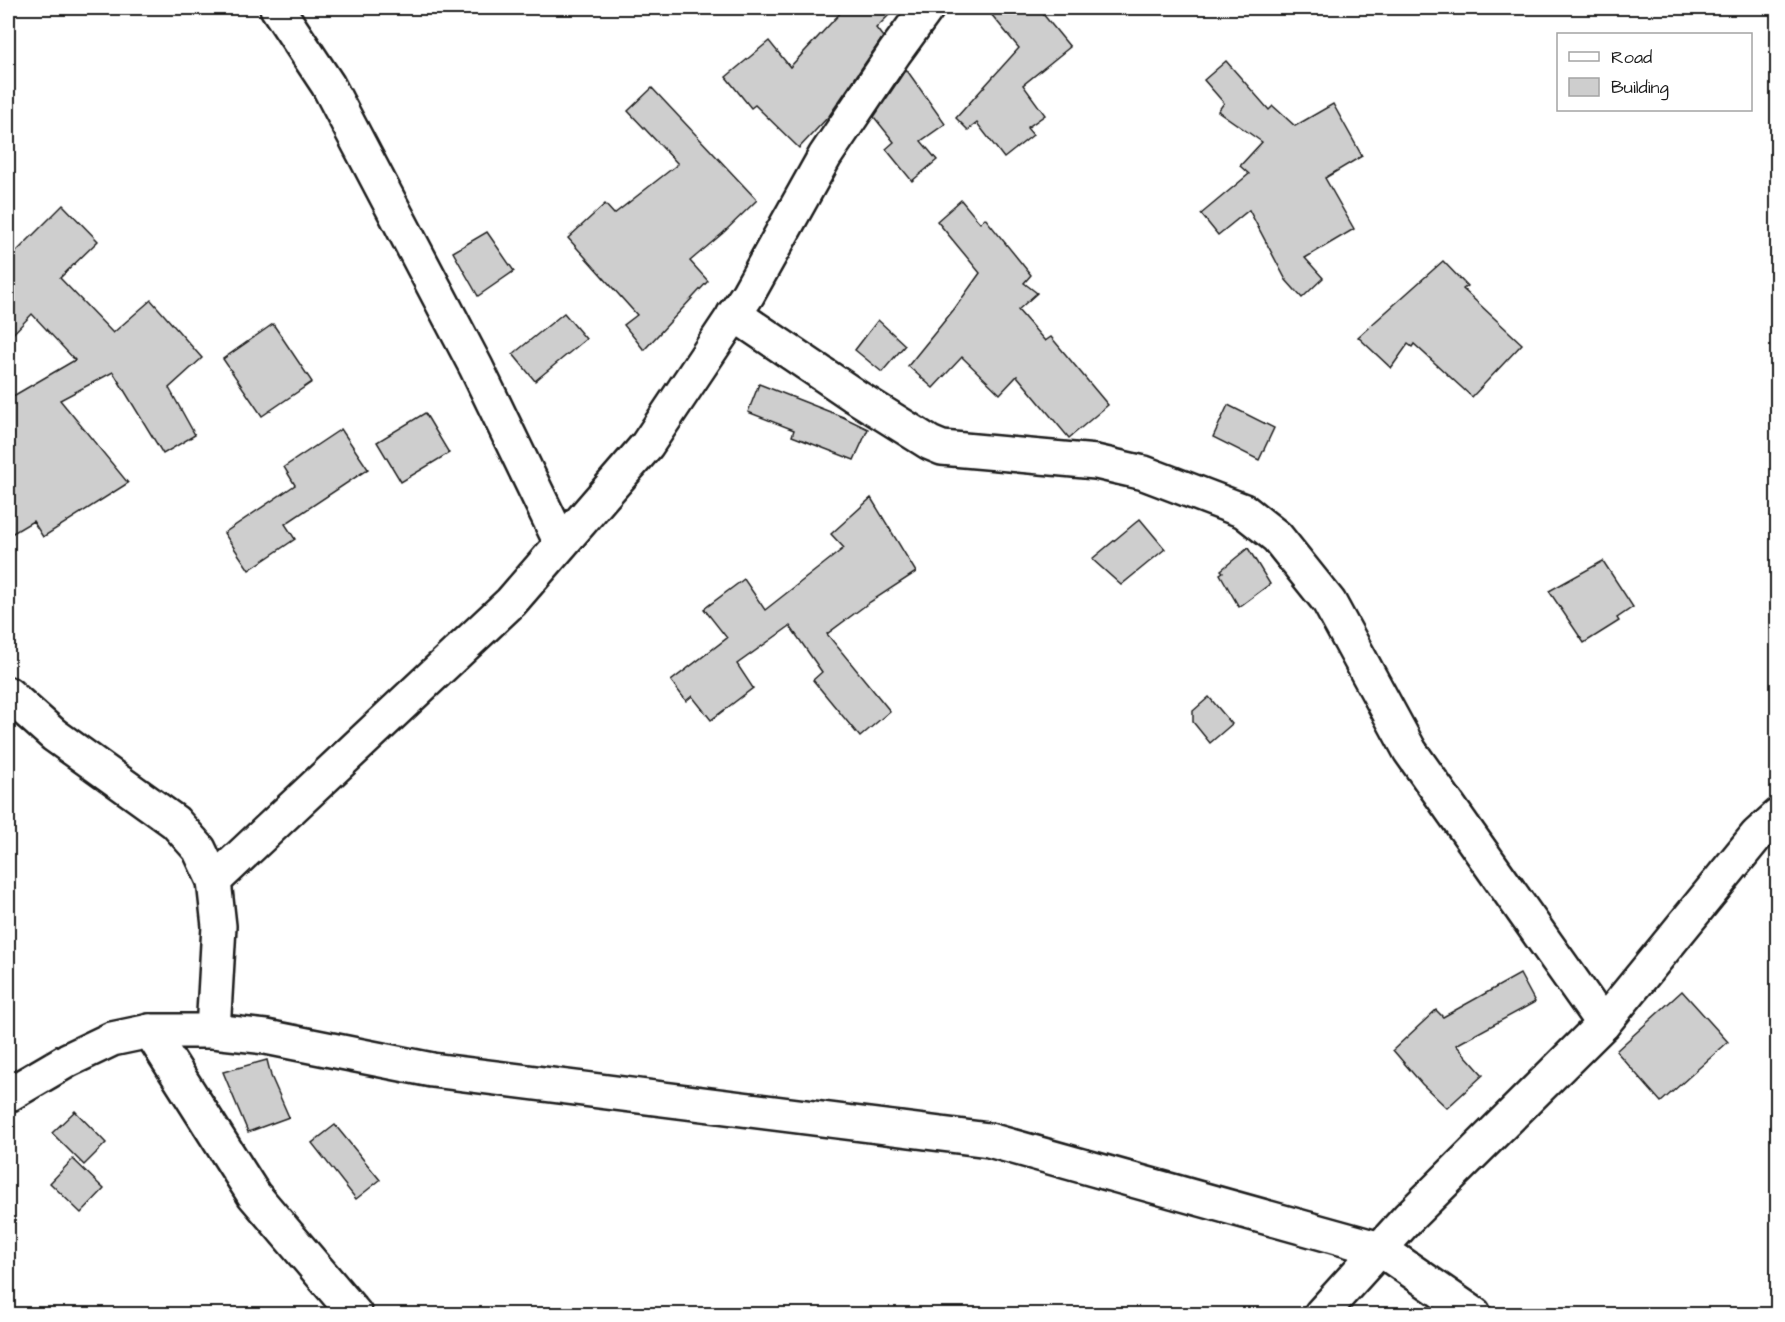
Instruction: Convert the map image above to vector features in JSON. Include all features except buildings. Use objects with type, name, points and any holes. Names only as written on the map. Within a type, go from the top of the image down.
[{"type":"street","points":[[277,8],[334,95],[476,367],[561,543]]},
{"type":"street","points":[[214,881],[511,602],[646,445],[748,294],[825,156],[927,8]]},
{"type":"street","points":[[734,314],[855,396],[930,443],[942,448],[1096,462],[1144,473],[1244,512],[1277,537],[1329,602],[1410,751],[1603,1024]]},
{"type":"street","points":[[8,694],[54,735],[175,822],[199,849],[214,881],[219,926],[213,1031]]},
{"type":"street","points":[[1322,1314],[1408,1218],[1603,1024],[1757,836],[1778,816]]},
{"type":"street","points":[[150,1031],[255,1195],[355,1314]]},
{"type":"street","points":[[8,1095],[68,1060],[112,1039],[150,1031],[213,1031],[266,1037],[432,1070],[989,1140],[1380,1249],[1474,1314]]}]
